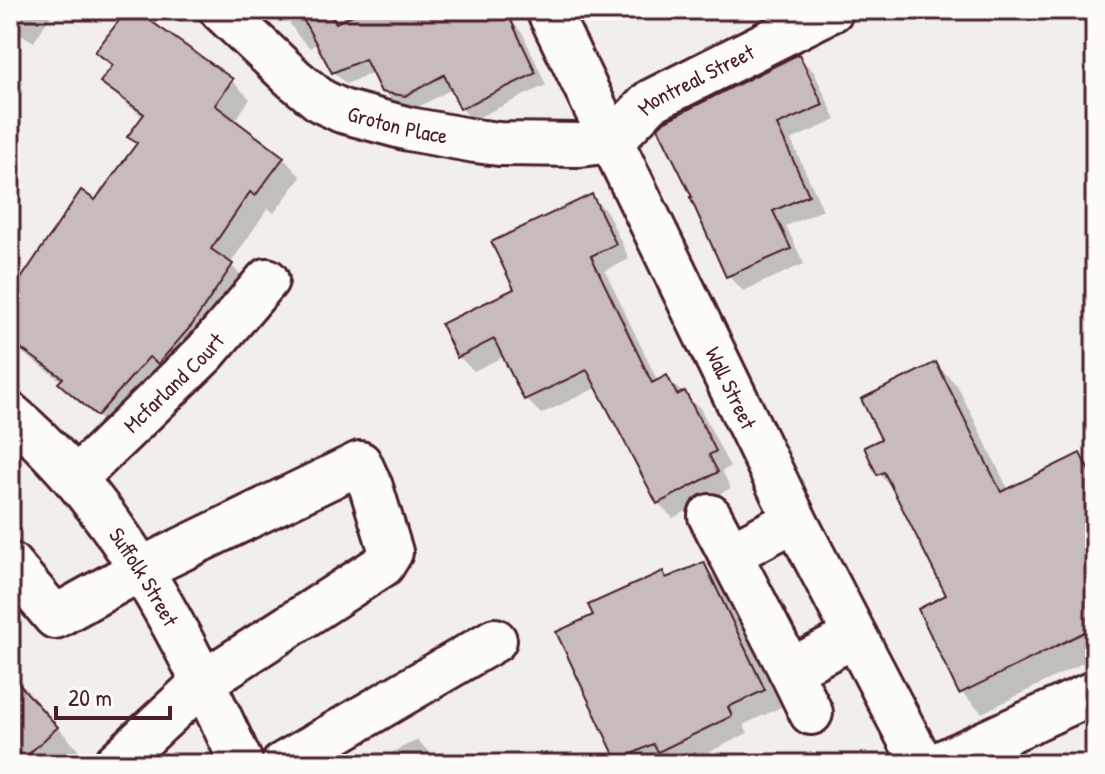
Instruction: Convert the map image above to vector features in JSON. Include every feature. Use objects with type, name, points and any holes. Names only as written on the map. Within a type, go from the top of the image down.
[{"type":"street","name":"Groton Place","points":[[221,10],[263,53],[321,101],[358,117],[499,144],[580,145],[612,141]]},
{"type":"street","name":"Wall Street","points":[[548,10],[795,520],[922,764]]},
{"type":"street","name":"Montreal Street","points":[[612,141],[651,101],[832,10]]},
{"type":"street","name":"Mcfarland Court","points":[[75,479],[205,353],[267,280]]},
{"type":"street","name":"Suffolk Street","points":[[10,414],[93,499],[141,569],[203,682],[242,764]]},
{"type":"street","points":[[10,564],[55,617],[141,569],[360,463],[371,487],[391,552],[383,565],[203,682],[115,764]]},
{"type":"street","points":[[710,516],[811,713]]},
{"type":"street","points":[[730,554],[795,520]]},
{"type":"street","points":[[790,670],[855,636]]},
{"type":"street","points":[[283,764],[495,640]]},
{"type":"street","points":[[938,764],[1095,692]]},
{"type":"building","points":[[127,10],[135,10],[233,79],[215,105],[284,157],[255,196],[250,192],[211,249],[233,264],[192,325],[158,364],[149,357],[97,416],[58,383],[63,378],[10,341],[10,295],[81,190],[95,200],[137,143],[127,137],[144,114],[100,82],[113,65],[95,52]]},
{"type":"building","points":[[298,10],[327,10],[336,23],[363,10],[506,10],[536,73],[460,109],[444,75],[405,96],[381,92],[365,59],[332,73]]},
{"type":"building","points":[[799,54],[823,105],[777,125],[809,195],[773,211],[791,249],[726,277],[658,128],[665,121]]},
{"type":"building","points":[[592,194],[616,244],[591,256],[652,383],[667,375],[677,395],[685,391],[716,451],[709,455],[718,472],[657,504],[587,370],[524,400],[494,339],[457,358],[441,324],[514,289],[491,242]]},
{"type":"building","points":[[936,362],[1001,492],[1080,453],[1095,483],[1095,627],[959,694],[918,609],[946,595],[884,472],[877,475],[864,447],[881,439],[861,399]]},
{"type":"building","points":[[704,562],[765,690],[728,707],[732,716],[658,752],[653,744],[617,761],[556,632],[593,615],[588,605],[663,571],[666,578]]},
{"type":"building","points":[[10,674],[58,727],[18,764],[10,764]]}]
